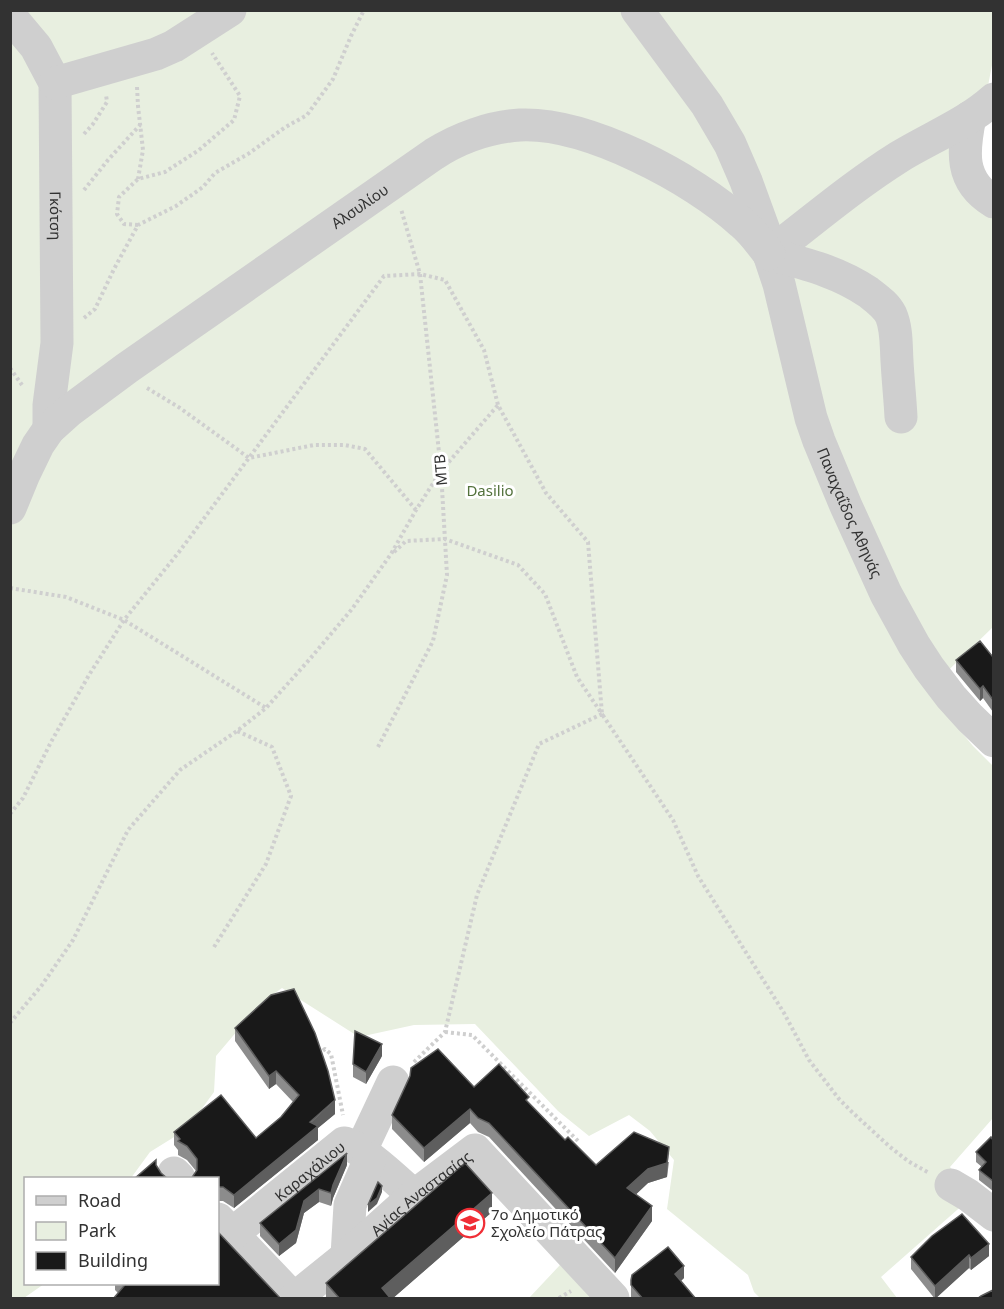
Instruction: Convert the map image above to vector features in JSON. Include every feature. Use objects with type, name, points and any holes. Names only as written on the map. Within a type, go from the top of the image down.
[{"type":"street","points":[[55,82],[156,54],[198,32],[230,10]]},
{"type":"street","name":"Παναχαΐδος Αθηνάς","points":[[637,10],[695,87],[720,125],[755,205],[779,284],[815,429],[867,555],[895,610],[929,668],[951,697],[993,741]]},
{"type":"street","name":"Γκότση","points":[[10,16],[36,47],[55,82],[57,344],[49,405],[49,429]]},
{"type":"street","points":[[769,254],[867,178],[982,108]]},
{"type":"street","points":[[982,108],[965,148],[966,167],[973,184],[993,202]]},
{"type":"street","name":"Αλσυλίου","points":[[10,508],[32,456],[49,429],[69,411],[393,182],[445,147],[478,133],[519,125],[546,126],[562,129],[635,155],[705,195],[742,223],[769,254]]},
{"type":"street","points":[[769,254],[824,270],[852,282],[885,306],[893,323],[901,417]]},
{"type":"street","name":"Καραχάλιου","points":[[225,1226],[358,1151],[393,1082]]},
{"type":"street","name":"Αγίας Αναστασίας","points":[[294,1299],[347,1256],[414,1196],[475,1150],[613,1299]]},
{"type":"street","points":[[358,1151],[414,1196]]},
{"type":"street","points":[[347,1256],[350,1205],[358,1151]]},
{"type":"street","points":[[951,1185],[993,1215]]},
{"type":"street","points":[[225,1226],[294,1299]]},
{"type":"path","points":[[198,32],[240,96],[234,120],[199,150],[165,172],[138,179],[119,197],[117,214],[124,224],[138,225],[176,206],[203,187],[215,173],[308,115],[333,79],[364,10]]},
{"type":"path","points":[[136,61],[143,150],[138,179]]},
{"type":"path","points":[[83,192],[140,125]]},
{"type":"path","name":"MTB","points":[[378,747],[433,641],[447,575],[441,471],[420,274],[393,182]]},
{"type":"path","points":[[57,344],[78,322],[95,309],[138,225]]},
{"type":"path","points":[[10,814],[23,798],[51,742],[89,675],[124,620],[179,552],[384,276],[420,274],[445,280],[484,350],[498,405],[546,493],[588,543],[602,714]]},
{"type":"path","points":[[127,368],[147,388],[180,408],[249,458],[314,446],[345,445],[365,449],[416,510]]},
{"type":"path","points":[[10,1023],[42,985],[74,940],[128,830],[180,770],[266,708],[352,609],[392,554],[441,471],[498,405]]},
{"type":"path","points":[[392,554],[406,542],[445,539],[518,566],[545,594],[577,677],[673,820],[698,876],[784,1014],[809,1060],[839,1099],[890,1147],[908,1161],[951,1185]]},
{"type":"path","points":[[10,588],[66,597],[124,620],[266,708]]},
{"type":"path","points":[[393,1082],[445,1032],[477,895],[539,744],[602,714]]},
{"type":"path","points":[[214,947],[266,864],[291,796],[272,747],[237,731]]},
{"type":"path","points":[[445,1032],[472,1035],[579,1142]]},
{"type":"path","points":[[316,1056],[325,1049],[331,1054],[344,1122],[358,1151]]},
{"type":"green space","name":"Dasilio","points":[[10,11],[992,11],[993,60],[987,91],[963,110],[993,211],[993,627],[927,691],[973,746],[993,766],[993,1118],[950,1167],[974,1195],[881,1277],[897,1298],[760,1298],[754,1292],[748,1275],[667,1209],[674,1160],[650,1131],[629,1115],[589,1136],[558,1111],[475,1024],[414,1025],[359,1037],[282,988],[260,1004],[216,1056],[214,1092],[187,1129],[150,1152],[132,1177],[24,1177],[24,1285],[43,1285],[24,1298],[11,1298]]},
{"type":"green space","points":[[560,1265],[592,1298],[529,1298]]},
{"type":"building","points":[[980,641],[993,655],[993,700],[983,686],[980,689],[956,660]]},
{"type":"building","points":[[294,989],[315,1033],[335,1100],[310,1122],[318,1126],[234,1195],[223,1187],[219,1187],[219,1177],[192,1177],[197,1170],[197,1159],[187,1146],[178,1141],[180,1139],[174,1132],[221,1095],[256,1138],[281,1117],[299,1095],[276,1071],[269,1076],[235,1028],[271,995]]},
{"type":"building","points":[[355,1031],[382,1044],[366,1072],[353,1064]]},
{"type":"building","points":[[438,1049],[474,1087],[499,1064],[529,1097],[526,1100],[565,1140],[568,1137],[596,1165],[634,1132],[669,1147],[667,1163],[648,1169],[627,1188],[652,1206],[615,1258],[489,1123],[478,1118],[470,1109],[424,1148],[392,1115],[410,1076],[411,1068]]},
{"type":"building","points":[[991,1137],[993,1140],[993,1181],[979,1170],[986,1162],[976,1152]]},
{"type":"building","points":[[347,1153],[331,1193],[319,1189],[304,1201],[296,1230],[279,1244],[260,1223]]},
{"type":"building","points":[[156,1160],[156,1165],[166,1177],[136,1177]]},
{"type":"building","points":[[465,1163],[492,1193],[382,1288],[391,1299],[340,1299],[326,1283]]},
{"type":"building","points":[[378,1182],[382,1186],[377,1198],[368,1205]]},
{"type":"building","points":[[962,1214],[989,1244],[971,1258],[969,1255],[935,1286],[911,1257],[932,1236]]},
{"type":"building","points":[[219,1233],[281,1299],[113,1299],[124,1286],[122,1285],[219,1285]]},
{"type":"building","points":[[668,1247],[684,1266],[675,1274],[696,1299],[643,1299],[631,1285],[632,1275]]},
{"type":"building","points":[[993,1290],[993,1299],[977,1299],[981,1296]]},
{"type":"place","name":"7ο Δημοτικό Σχολείο Πάτρας","points":[[470,1223]]}]
